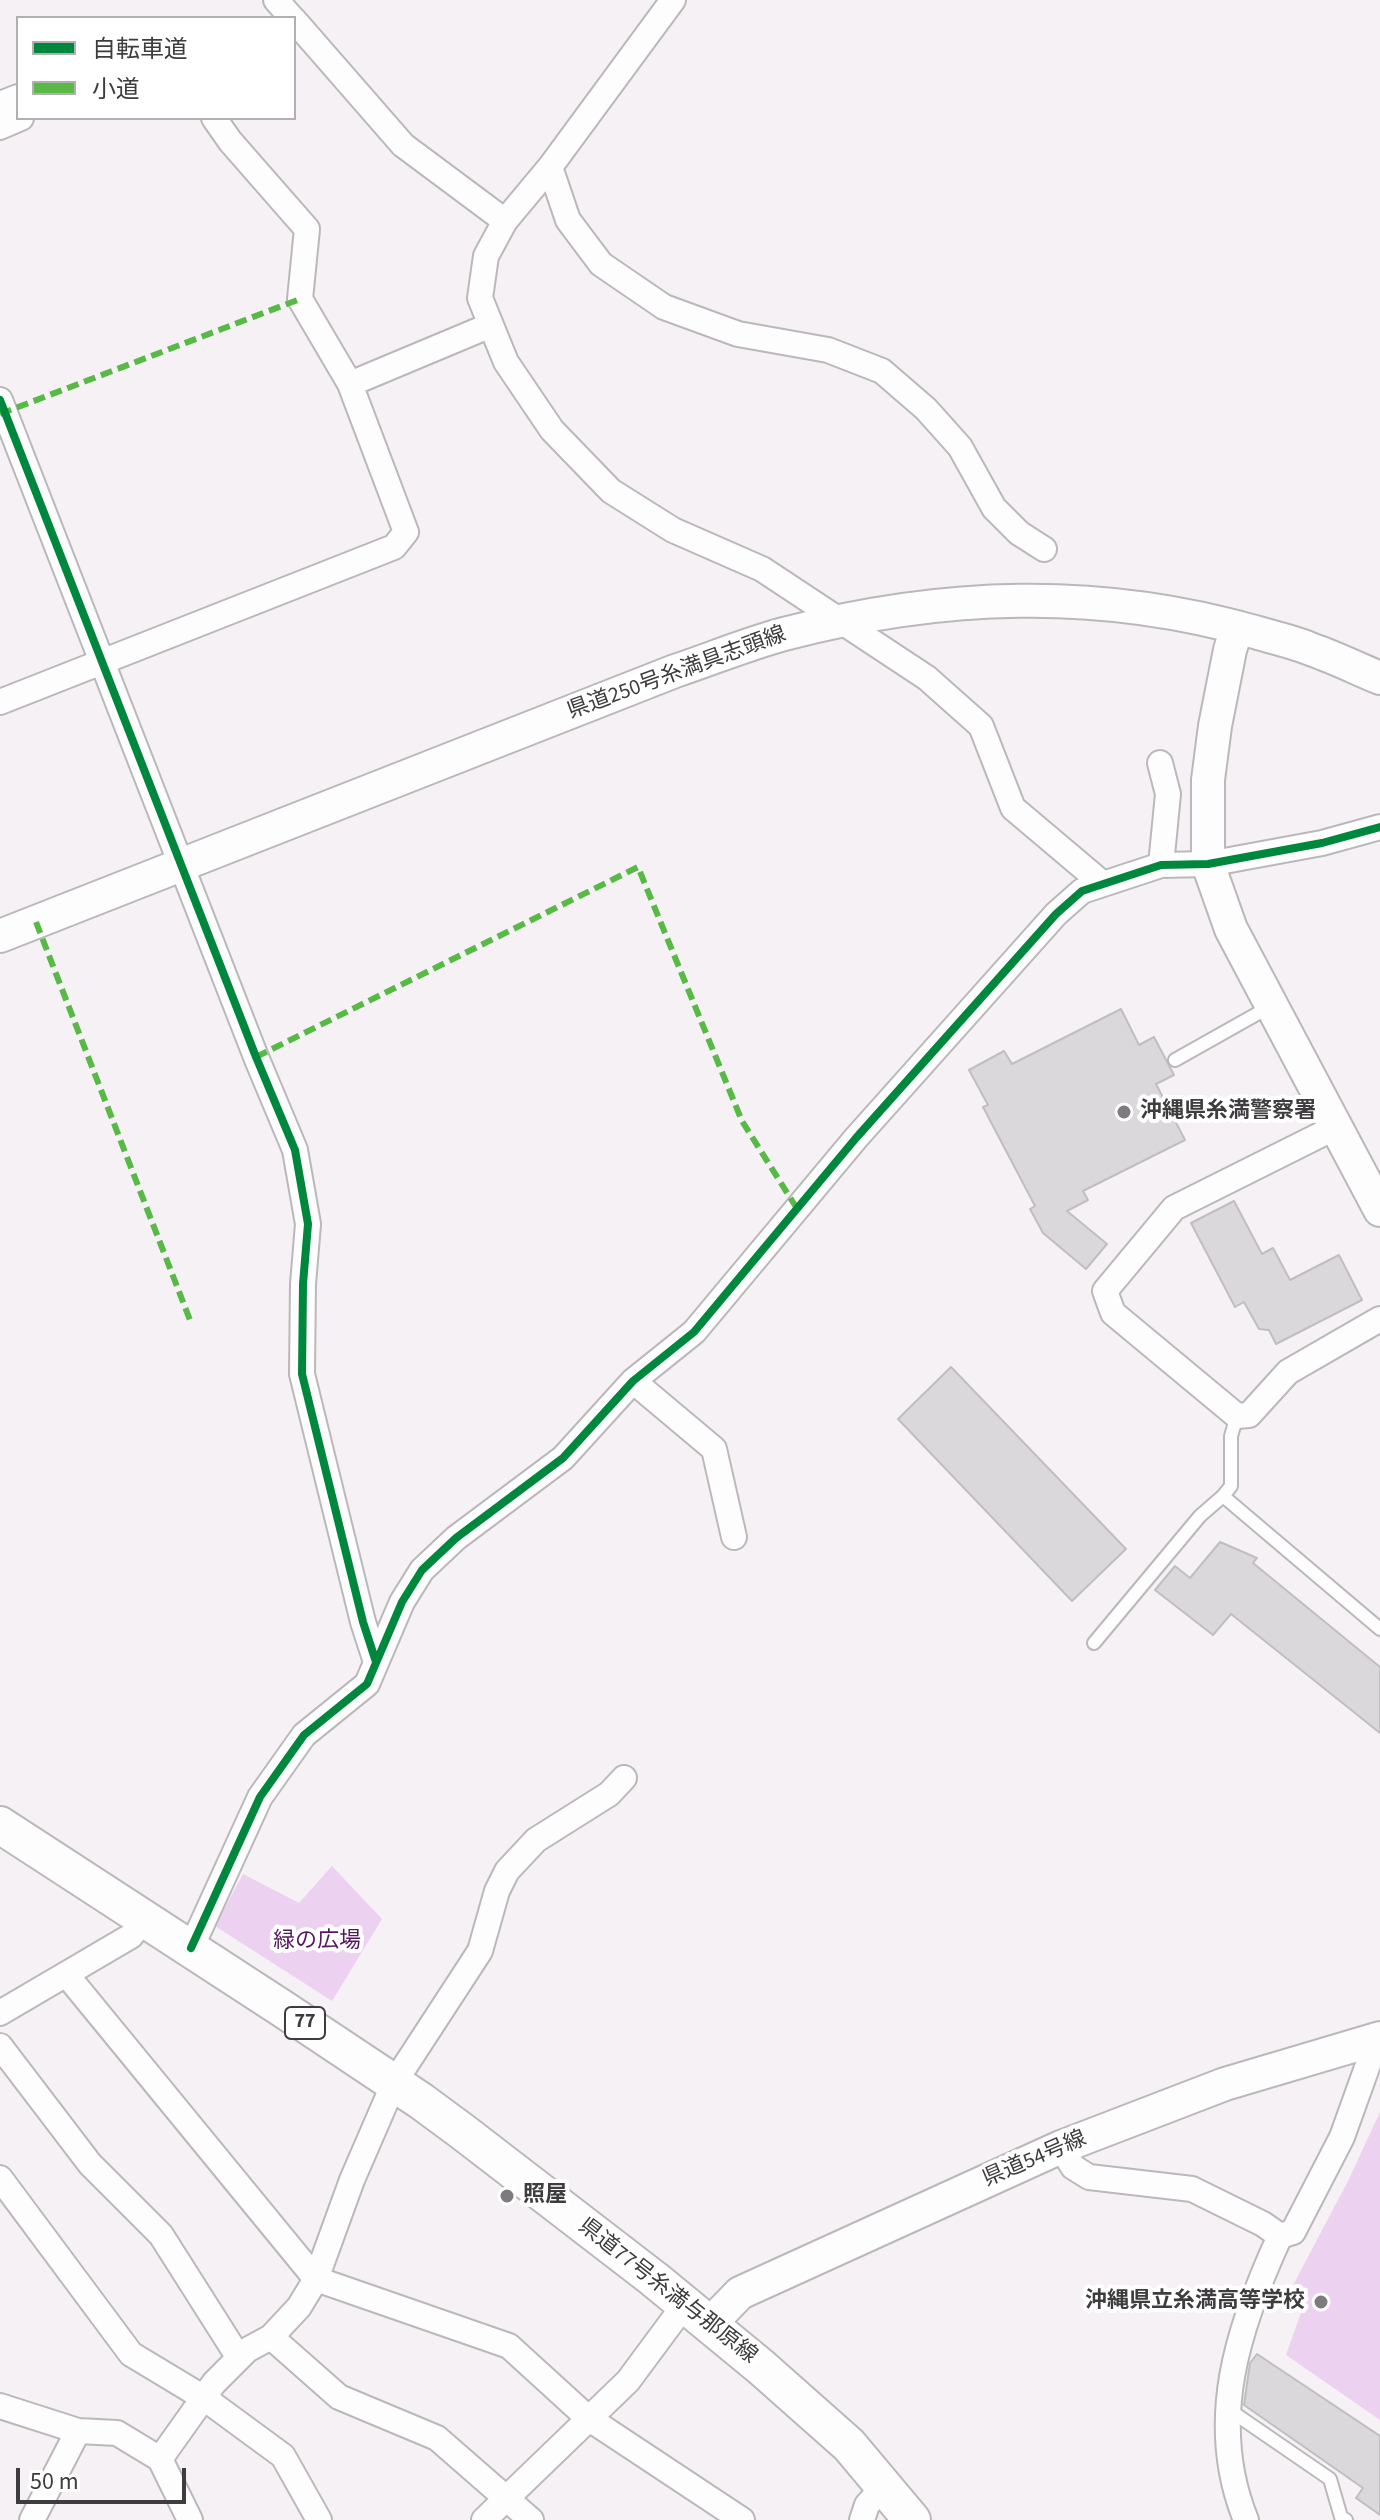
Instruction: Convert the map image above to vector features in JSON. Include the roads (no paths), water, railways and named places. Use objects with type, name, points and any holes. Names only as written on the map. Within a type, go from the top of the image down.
[{"type":"main road","name":"県道250号糸満具志頭線","points":[[0,936],[675,671],[780,635],[839,621],[950,603],[1104,602],[1205,618],[1311,648],[1380,678]]},
{"type":"main road","points":[[1237,627],[1215,726],[1208,780],[1208,864],[1231,929],[1380,1210]]},
{"type":"main road","name":"県道77号糸満与那原線","points":[[0,1825],[191,1948],[463,2132],[698,2314],[815,2414],[849,2445],[912,2520]]},
{"type":"main road","name":"県道54号線","points":[[698,2314],[1061,2147],[1225,2084],[1380,2038]]},
{"type":"street","points":[[276,0],[290,16]]},
{"type":"street","points":[[673,0],[550,167],[505,221],[486,256],[480,298],[506,362],[552,430],[611,491],[673,530],[762,569],[927,678],[981,726],[1013,808],[1103,884]]},
{"type":"street","points":[[296,22],[403,145],[505,221]]},
{"type":"street","points":[[0,702],[394,547],[406,532],[350,384],[300,299],[307,229],[215,120]]},
{"type":"street","points":[[550,167],[568,220],[601,264],[664,307],[738,334],[828,350],[882,371],[926,409],[960,447],[994,508],[1019,533],[1044,549]]},
{"type":"street","points":[[350,384],[491,325]]},
{"type":"street","points":[[0,400],[295,1150],[308,1224],[303,1284],[302,1374],[363,1622],[376,1662]]},
{"type":"street","points":[[1160,763],[1168,794],[1161,865]]},
{"type":"street","points":[[191,1948],[260,1797],[304,1735],[367,1684],[402,1602],[422,1570],[456,1538],[563,1458],[633,1381],[694,1332],[806,1195],[1056,914],[1082,891],[1161,865],[1208,864],[1322,843],[1380,827]]},
{"type":"street","points":[[1336,1127],[1174,1208],[1105,1291],[1113,1313],[1237,1416],[1249,1415],[1288,1372],[1380,1319]]},
{"type":"street","points":[[633,1381],[714,1449],[734,1537]]},
{"type":"street","points":[[160,2459],[214,2383],[247,2350],[271,2337],[299,2307],[316,2279],[352,2180],[394,2083],[480,1951],[497,1891],[507,1871],[536,1840],[609,1794],[624,1778]]},
{"type":"street","points":[[0,2013],[131,1936],[145,1918]]},
{"type":"street","points":[[66,1974],[316,2279],[509,2346],[588,2418],[742,2520]]},
{"type":"street","points":[[1280,2236],[1293,2232],[1342,2137],[1380,2038]]},
{"type":"street","points":[[0,2046],[90,2164],[161,2235],[239,2358]]},
{"type":"street","points":[[1061,2147],[1073,2167],[1089,2177],[1192,2189],[1263,2224],[1280,2236]]},
{"type":"street","points":[[0,2178],[131,2354],[204,2398],[283,2456],[319,2520]]},
{"type":"street","points":[[1246,2520],[1227,2449],[1229,2390],[1241,2336],[1280,2236]]},
{"type":"street","points":[[484,2520],[698,2314]]},
{"type":"street","points":[[271,2337],[339,2397],[437,2438],[531,2520]]},
{"type":"street","points":[[0,2406],[78,2431],[117,2433],[160,2459],[190,2520]]},
{"type":"street","points":[[32,2520],[78,2431]]},
{"type":"street","points":[[862,2520],[867,2505],[884,2486]]},
{"type":"lane","points":[[1175,1060],[1271,1006]]},
{"type":"lane","points":[[1094,1643],[1200,1516],[1231,1486],[1231,1436],[1237,1416]]},
{"type":"lane","points":[[1223,1496],[1380,1629]]},
{"type":"lane","points":[[1228,2409],[1330,2479],[1341,2517],[1346,2520]]},
{"type":"place","name":"沖縄県糸満警察署","points":[[1124,1112]]},
{"type":"place","name":"照屋","points":[[507,2196]]},
{"type":"place","name":"沖縄県立糸満高等学校","points":[[1321,2302]]},
{"type":"park label","name":"緑の広場","points":[[317,1942]]}]
